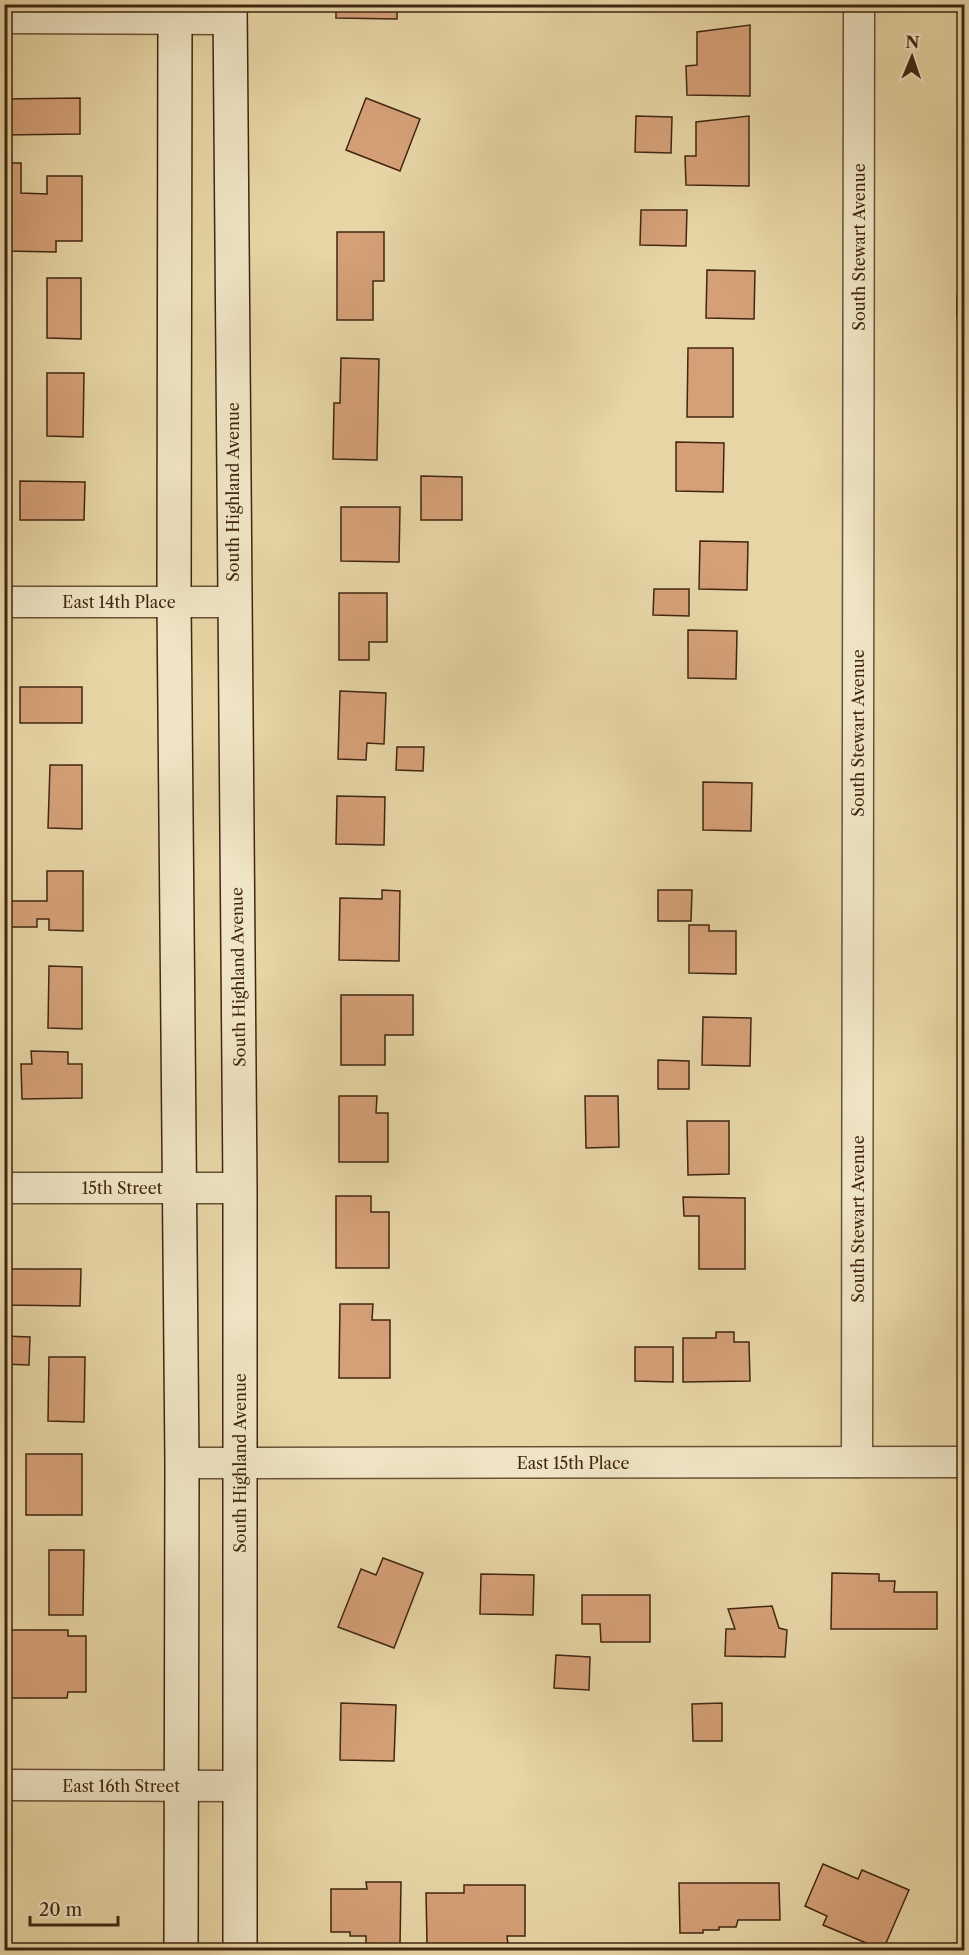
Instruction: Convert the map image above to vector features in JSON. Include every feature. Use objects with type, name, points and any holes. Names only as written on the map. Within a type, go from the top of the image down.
[{"type":"main road","points":[[175,11],[174,602],[182,1463],[181,1950]]},
{"type":"main road","name":"South Highland Avenue","points":[[230,12],[240,1188],[238,1786],[240,1950]]},
{"type":"street","name":"South Stewart Avenue","points":[[857,1462],[859,4]]},
{"type":"street","points":[[4,18],[175,11],[230,12]]},
{"type":"street","name":"East 14th Place","points":[[4,602],[234,602]]},
{"type":"street","name":"15th Street","points":[[4,1188],[240,1188]]},
{"type":"street","name":"East 15th Place","points":[[182,1463],[964,1462]]},
{"type":"street","name":"East 16th Street","points":[[4,1785],[238,1786]]},
{"type":"building","points":[[336,4],[397,4],[397,19],[336,18]]},
{"type":"building","points":[[599,4],[645,4],[645,8],[599,8]]},
{"type":"building","points":[[750,25],[750,96],[687,95],[686,66],[697,65],[697,32]]},
{"type":"building","points":[[80,98],[80,134],[4,135],[4,99]]},
{"type":"building","points":[[366,98],[420,119],[400,171],[346,150]]},
{"type":"building","points":[[636,116],[672,117],[671,153],[635,152]]},
{"type":"building","points":[[749,116],[749,186],[686,185],[685,156],[696,156],[696,122]]},
{"type":"building","points":[[4,163],[21,163],[21,193],[47,194],[47,176],[82,176],[82,241],[56,241],[56,252],[4,251]]},
{"type":"building","points":[[641,210],[687,210],[686,246],[640,245]]},
{"type":"building","points":[[963,218],[964,316],[957,316],[957,295],[963,295]]},
{"type":"building","points":[[337,232],[384,232],[384,281],[373,281],[373,320],[337,320]]},
{"type":"building","points":[[707,270],[755,271],[754,319],[706,318]]},
{"type":"building","points":[[47,278],[81,278],[81,339],[47,338]]},
{"type":"building","points":[[688,348],[733,348],[733,417],[687,417]]},
{"type":"building","points":[[341,358],[379,359],[377,460],[333,459],[334,403],[340,403]]},
{"type":"building","points":[[47,373],[84,373],[83,437],[47,436]]},
{"type":"building","points":[[676,442],[724,443],[723,492],[676,491]]},
{"type":"building","points":[[421,476],[462,477],[462,520],[421,520]]},
{"type":"building","points":[[20,481],[85,482],[84,520],[20,520]]},
{"type":"building","points":[[341,507],[400,507],[399,562],[341,561]]},
{"type":"building","points":[[700,541],[748,542],[747,590],[699,589]]},
{"type":"building","points":[[654,589],[689,589],[689,616],[653,615]]},
{"type":"building","points":[[339,593],[387,593],[387,642],[369,642],[369,660],[339,660]]},
{"type":"building","points":[[688,630],[737,631],[736,679],[688,678]]},
{"type":"building","points":[[20,687],[82,687],[82,723],[20,723]]},
{"type":"building","points":[[340,691],[386,693],[384,744],[367,743],[366,760],[338,759]]},
{"type":"building","points":[[397,747],[424,747],[423,771],[396,770]]},
{"type":"building","points":[[50,765],[82,765],[82,829],[48,828]]},
{"type":"building","points":[[703,782],[752,783],[751,831],[703,830]]},
{"type":"building","points":[[337,796],[385,797],[384,845],[336,844]]},
{"type":"building","points":[[47,871],[83,871],[83,931],[49,930],[49,919],[37,919],[37,927],[8,927],[9,901],[47,901]]},
{"type":"building","points":[[382,890],[400,891],[399,961],[339,960],[340,898],[382,899]]},
{"type":"building","points":[[658,890],[692,890],[691,921],[658,921]]},
{"type":"building","points":[[689,925],[709,925],[709,931],[736,931],[736,974],[689,973]]},
{"type":"building","points":[[4,944],[11,944],[11,980],[4,980]]},
{"type":"building","points":[[49,966],[82,967],[82,1029],[48,1028]]},
{"type":"building","points":[[341,995],[413,995],[413,1035],[385,1035],[385,1065],[341,1065]]},
{"type":"building","points":[[703,1017],[751,1018],[750,1066],[702,1065]]},
{"type":"building","points":[[31,1051],[68,1052],[68,1064],[82,1064],[82,1098],[22,1099],[21,1064],[32,1064]]},
{"type":"building","points":[[658,1060],[689,1061],[689,1089],[658,1089]]},
{"type":"building","points":[[339,1096],[377,1096],[376,1113],[388,1113],[388,1162],[339,1162]]},
{"type":"building","points":[[585,1096],[618,1096],[619,1147],[586,1148]]},
{"type":"building","points":[[687,1121],[729,1121],[729,1174],[688,1175]]},
{"type":"building","points":[[336,1196],[371,1196],[371,1212],[389,1212],[389,1268],[336,1268]]},
{"type":"building","points":[[683,1197],[745,1198],[745,1269],[699,1269],[699,1216],[684,1216]]},
{"type":"building","points":[[4,1269],[81,1269],[80,1306],[4,1305]]},
{"type":"building","points":[[340,1304],[373,1304],[372,1320],[390,1320],[390,1378],[339,1378]]},
{"type":"building","points":[[716,1332],[734,1332],[734,1342],[749,1342],[750,1381],[683,1382],[683,1338],[716,1338]]},
{"type":"building","points":[[4,1336],[30,1337],[29,1365],[4,1364]]},
{"type":"building","points":[[635,1347],[673,1347],[673,1382],[635,1381]]},
{"type":"building","points":[[49,1357],[85,1357],[84,1422],[48,1421]]},
{"type":"building","points":[[26,1454],[82,1454],[82,1515],[26,1515]]},
{"type":"building","points":[[49,1550],[84,1550],[83,1615],[49,1615]]},
{"type":"building","points":[[383,1558],[423,1573],[394,1648],[338,1627],[361,1569],[376,1575]]},
{"type":"building","points":[[832,1573],[879,1574],[879,1581],[895,1581],[894,1592],[937,1592],[937,1629],[831,1629]]},
{"type":"building","points":[[481,1574],[534,1575],[533,1615],[480,1614]]},
{"type":"building","points":[[582,1595],[650,1595],[650,1642],[601,1642],[600,1624],[582,1624]]},
{"type":"building","points":[[772,1606],[779,1628],[787,1630],[785,1657],[725,1656],[726,1629],[735,1629],[728,1609]]},
{"type":"building","points":[[4,1630],[68,1630],[68,1636],[86,1636],[86,1692],[68,1692],[67,1698],[4,1698]]},
{"type":"building","points":[[556,1655],[590,1657],[589,1690],[554,1688]]},
{"type":"building","points":[[341,1703],[396,1705],[394,1761],[340,1760]]},
{"type":"building","points":[[722,1703],[722,1741],[693,1741],[692,1704]]},
{"type":"building","points":[[823,1864],[858,1879],[862,1870],[909,1890],[883,1950],[823,1925],[827,1916],[805,1906]]},
{"type":"building","points":[[366,1882],[401,1882],[400,1945],[366,1945],[366,1936],[350,1936],[350,1932],[331,1932],[331,1889],[367,1889]]},
{"type":"building","points":[[679,1883],[779,1883],[780,1920],[738,1920],[736,1927],[719,1927],[719,1930],[703,1930],[703,1933],[680,1933]]},
{"type":"building","points":[[464,1885],[525,1885],[525,1936],[507,1936],[508,1944],[427,1944],[426,1893],[464,1893]]},
{"type":"building","points":[[955,1943],[959,1950],[942,1950]]}]
